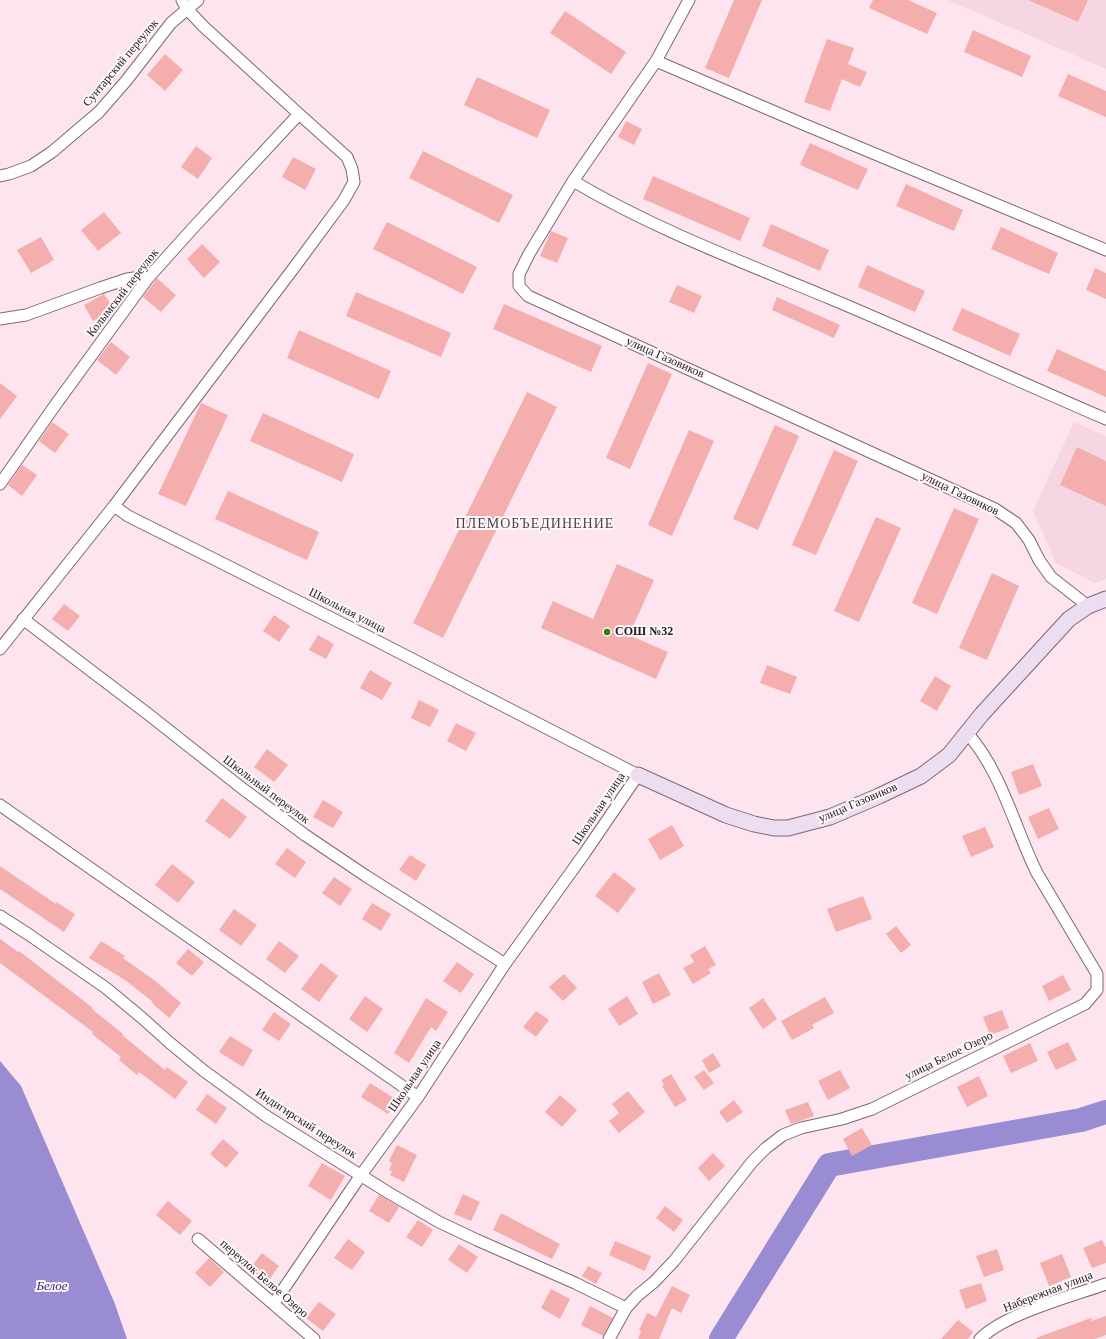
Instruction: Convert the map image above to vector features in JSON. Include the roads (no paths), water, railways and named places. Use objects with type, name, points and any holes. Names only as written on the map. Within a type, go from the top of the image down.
[{"type":"street","name":"Сунтарский переулок","points":[[0,176],[31,166],[52,152],[99,112],[126,81],[185,4],[198,0]]},
{"type":"street","name":"улица Газовиков","points":[[689,0],[656,61],[573,182],[529,254],[520,274],[518,286],[528,296],[995,509],[1016,523],[1029,540],[1039,560],[1051,577],[1088,606]]},
{"type":"street","points":[[0,649],[114,506],[296,265],[344,200],[354,182],[352,170],[347,157],[203,26],[185,4]]},
{"type":"street","points":[[656,61],[1106,250]]},
{"type":"street","name":"Колымский переулок","points":[[0,484],[148,278],[299,114]]},
{"type":"street","points":[[573,182],[630,213],[676,234],[746,265],[882,321],[1106,419]]},
{"type":"street","points":[[0,319],[26,315],[100,288],[127,280],[141,277],[148,278]]},
{"type":"street","name":"Школьная улица","points":[[114,506],[128,516],[163,534],[375,640],[638,775],[584,854],[505,964],[418,1097],[361,1175],[274,1303]]},
{"type":"street","name":"улица Газовиков","points":[[638,775],[726,815],[754,824],[774,828],[788,828],[830,817],[921,776],[949,755],[982,714],[1069,619],[1088,606],[1106,599]]},
{"type":"street","name":"Школьный переулок","points":[[24,619],[243,789],[305,835],[366,876],[505,964]]},
{"type":"street","name":"улица Белое Озеро","points":[[609,1339],[626,1308],[674,1261],[752,1162],[782,1135],[801,1128],[842,1119],[872,1109],[1085,1004],[1097,990],[1096,974],[1037,874],[1003,794],[985,757],[974,740],[967,733]]},
{"type":"street","points":[[0,805],[418,1097]]},
{"type":"street","name":"Индигирский переулок","points":[[0,916],[106,988],[198,1066],[266,1116],[389,1193],[439,1222],[575,1283],[626,1308]]},
{"type":"street","name":"переулок Белое Озеро","points":[[198,1239],[314,1339]]},
{"type":"street","name":"Набережная улица","points":[[980,1339],[986,1332],[1029,1311],[1106,1284]]},
{"type":"water","name":"Белое","points":[[0,1061],[21,1086],[115,1304],[127,1339],[0,1339]]},
{"type":"waterway","points":[[721,1339],[829,1165],[1081,1120],[1106,1112]]},
{"type":"place","name":"СОШ №32","points":[[607,632]]},
{"type":"district","name":"ПЛЕМОБЪЕДИНЕНИЕ","points":[[535,524]]}]
